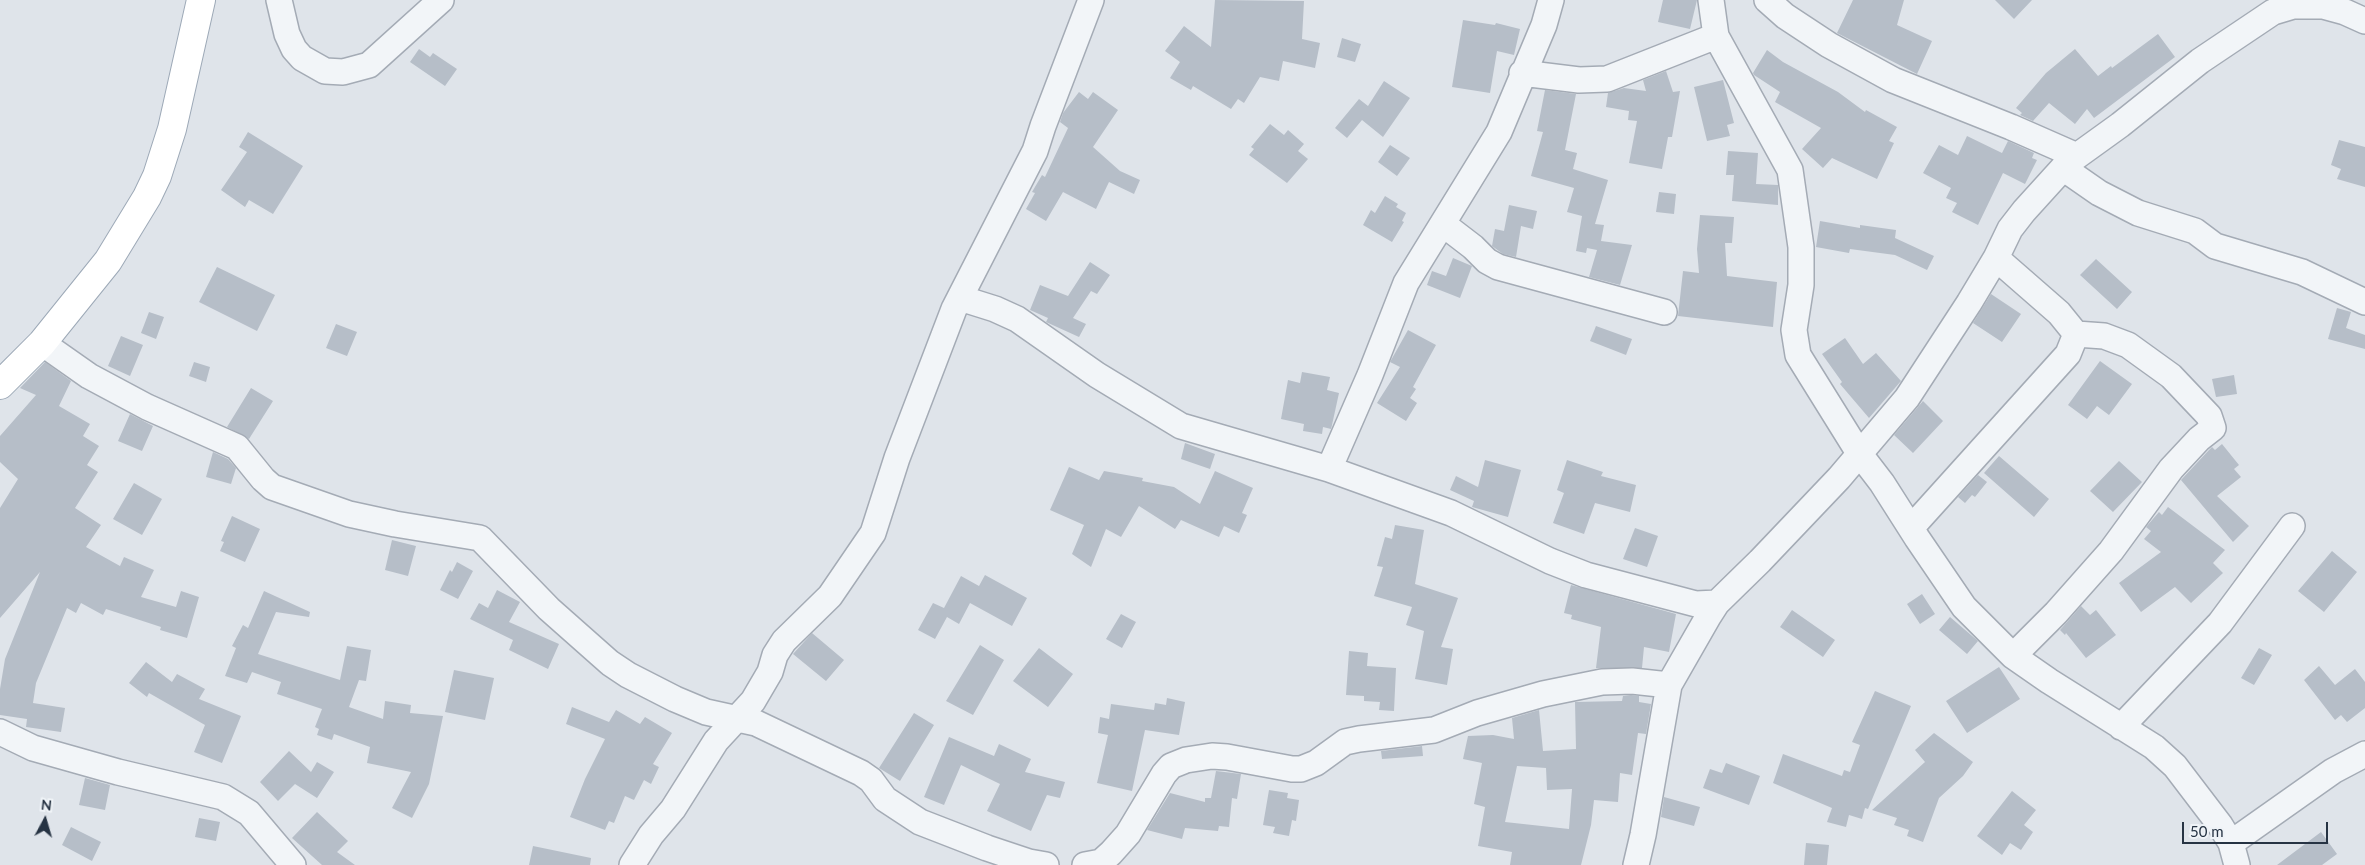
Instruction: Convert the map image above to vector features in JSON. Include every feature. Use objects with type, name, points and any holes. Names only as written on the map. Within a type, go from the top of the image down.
[{"type":"main road","points":[[0,385],[42,343],[108,261],[137,215],[157,176],[172,130],[201,0]]},
{"type":"street","points":[[279,0],[287,34],[294,49],[302,58],[325,71],[342,72],[369,65],[442,0]]},
{"type":"street","points":[[632,865],[651,835],[673,809],[716,741],[739,718],[764,684],[775,656],[784,641],[830,596],[873,533],[897,458],[960,298],[1036,151],[1043,126],[1091,0]]},
{"type":"street","points":[[1329,469],[1370,375],[1406,283],[1498,132],[1544,25],[1551,0]]},
{"type":"street","points":[[1711,0],[1716,36],[1790,170],[1801,247],[1801,285],[1794,330],[1794,342],[1798,355],[1859,453],[1882,482],[1964,607],[2013,656],[2154,747],[2175,766],[2210,811],[2234,854],[2333,771],[2365,754]]},
{"type":"street","points":[[1767,0],[1785,16],[1829,45],[1893,80],[2011,127],[2070,162],[2099,193],[2138,213],[2195,231],[2215,246],[2302,272],[2365,302]]},
{"type":"street","points":[[1636,865],[1644,835],[1669,685],[1717,603],[1760,561],[1907,398],[1996,258],[2015,223],[2070,162],[2200,61],[2273,12],[2293,6],[2323,6],[2365,20]]},
{"type":"street","points":[[1522,73],[1579,80],[1607,79],[1716,36]]},
{"type":"street","points":[[1443,224],[1473,247],[1487,261],[1498,266],[1664,312]]},
{"type":"street","points":[[1996,258],[2058,313],[2076,334],[2104,336],[2128,345],[2170,376],[2209,416],[2213,428],[2199,439],[2170,469],[2111,551],[2056,613],[2013,656]]},
{"type":"street","points":[[960,298],[1017,319],[1097,375],[1181,426],[1329,469],[1451,514],[1569,569],[1688,603],[1717,603]]},
{"type":"street","points":[[1911,528],[2068,354],[2076,334]]},
{"type":"street","points":[[42,343],[89,376],[146,407],[237,447],[263,479],[272,486],[349,514],[480,538],[549,609],[610,664],[675,700],[706,712],[756,723],[861,773],[871,780],[885,799],[920,822],[1029,862],[1046,865]]},
{"type":"street","points":[[2121,727],[2220,623],[2292,526]]},
{"type":"street","points":[[1085,865],[1102,862],[1111,853],[1128,834],[1164,774],[1171,766],[1186,760],[1197,757],[1227,757],[1301,769],[1316,763],[1345,742],[1434,730],[1477,713],[1543,694],[1602,682],[1669,685]]},
{"type":"street","points":[[0,732],[33,748],[118,772],[223,797],[249,813],[293,865]]},
{"type":"building","points":[[1215,0],[1304,1],[1302,39],[1320,43],[1315,68],[1283,61],[1279,81],[1260,77],[1244,103],[1238,99],[1231,109],[1193,86],[1191,90],[1170,78],[1180,62],[1165,51],[1184,26],[1211,47]]},
{"type":"building","points":[[1663,0],[1697,0],[1690,29],[1658,22]]},
{"type":"building","points":[[1853,0],[1904,0],[1897,25],[1932,41],[1917,74],[1837,33]]},
{"type":"building","points":[[1995,0],[2032,0],[2014,19]]},
{"type":"building","points":[[1463,20],[1495,25],[1496,23],[1520,29],[1514,55],[1497,51],[1490,93],[1452,87]]},
{"type":"building","points":[[2158,34],[2175,57],[2094,118],[2087,109],[2075,124],[2049,103],[2033,121],[2020,115],[2022,113],[2016,108],[2046,73],[2075,49],[2098,76]]},
{"type":"building","points":[[1342,38],[1361,44],[1355,62],[1337,57]]},
{"type":"building","points":[[419,49],[430,57],[433,53],[457,69],[445,86],[410,62]]},
{"type":"building","points":[[1767,50],[1783,62],[1838,92],[1865,112],[1866,110],[1897,127],[1889,141],[1894,143],[1877,179],[1832,158],[1823,168],[1802,149],[1821,128],[1775,102],[1780,92],[1754,75],[1753,73]]},
{"type":"building","points":[[1666,71],[1673,92],[1680,91],[1672,137],[1668,137],[1662,169],[1629,163],[1637,121],[1628,120],[1629,111],[1606,107],[1608,93],[1624,88],[1646,91],[1643,80]]},
{"type":"building","points":[[1723,80],[1734,123],[1727,125],[1730,136],[1707,141],[1694,87]]},
{"type":"building","points":[[1384,81],[1410,98],[1383,137],[1362,120],[1347,138],[1335,128],[1359,99],[1368,106]]},
{"type":"building","points":[[1545,90],[1576,94],[1565,150],[1577,153],[1573,169],[1608,180],[1595,224],[1604,225],[1601,241],[1632,245],[1620,285],[1589,277],[1597,250],[1587,248],[1586,253],[1576,251],[1582,216],[1567,212],[1574,188],[1531,176],[1543,132],[1537,131]]},
{"type":"building","points":[[1079,92],[1088,99],[1093,92],[1118,110],[1093,147],[1120,171],[1140,180],[1134,194],[1109,182],[1096,209],[1063,192],[1046,221],[1026,209],[1035,193],[1032,192],[1042,175],[1045,177],[1068,128],[1060,122],[1063,113]]},
{"type":"building","points":[[1270,124],[1284,135],[1288,130],[1304,144],[1298,151],[1308,159],[1287,183],[1249,155],[1254,149],[1251,147]]},
{"type":"building","points":[[248,132],[303,166],[273,214],[249,200],[245,207],[221,190],[247,152],[239,147]]},
{"type":"building","points":[[1967,136],[2002,153],[2008,141],[2034,153],[2032,158],[2037,160],[2025,184],[2003,173],[1978,225],[1952,212],[1957,203],[1946,198],[1951,188],[1923,173],[1939,145],[1958,155]]},
{"type":"building","points":[[2339,140],[2365,147],[2365,187],[2337,179],[2341,169],[2331,165]]},
{"type":"building","points":[[1390,145],[1410,158],[1397,176],[1378,162]]},
{"type":"building","points":[[1728,151],[1758,153],[1756,184],[1778,185],[1778,205],[1732,201],[1734,175],[1726,175]]},
{"type":"building","points":[[1659,192],[1676,194],[1674,214],[1656,212]]},
{"type":"building","points":[[1385,196],[1398,204],[1396,207],[1406,213],[1402,221],[1404,222],[1392,242],[1363,225],[1371,210],[1375,213]]},
{"type":"building","points":[[1509,205],[1537,211],[1533,229],[1521,226],[1516,257],[1503,254],[1492,246],[1495,229],[1504,231]]},
{"type":"building","points":[[1700,215],[1734,217],[1732,243],[1725,243],[1727,276],[1777,282],[1773,327],[1678,316],[1683,271],[1699,273],[1697,249]]},
{"type":"building","points":[[1820,221],[1860,228],[1860,225],[1896,230],[1895,238],[1934,256],[1927,270],[1895,255],[1850,249],[1849,253],[1816,247]]},
{"type":"building","points":[[1453,258],[1472,266],[1460,298],[1427,285],[1432,271],[1446,276]]},
{"type":"building","points":[[2096,259],[2132,292],[2117,309],[2080,275]]},
{"type":"building","points":[[1090,262],[1110,275],[1097,294],[1091,291],[1073,318],[1086,324],[1079,337],[1046,322],[1048,318],[1030,310],[1040,285],[1068,296]]},
{"type":"building","points":[[217,267],[275,295],[257,331],[199,302]]},
{"type":"building","points":[[1991,294],[2021,314],[2002,342],[1973,323]]},
{"type":"building","points":[[2337,308],[2351,312],[2346,328],[2365,335],[2365,349],[2328,339]]},
{"type":"building","points":[[149,312],[164,317],[156,339],[141,333]]},
{"type":"building","points":[[336,324],[357,332],[347,356],[326,348]]},
{"type":"building","points":[[1596,326],[1632,339],[1626,355],[1590,341]]},
{"type":"building","points":[[1408,330],[1436,345],[1413,387],[1416,389],[1410,398],[1417,403],[1406,421],[1377,403],[1400,367],[1390,362]]},
{"type":"building","points":[[121,336],[143,345],[130,376],[108,366]]},
{"type":"building","points":[[1845,338],[1863,364],[1876,353],[1901,381],[1869,418],[1840,384],[1842,382],[1822,354]]},
{"type":"building","points":[[2100,361],[2132,384],[2109,415],[2097,406],[2087,419],[2068,405]]},
{"type":"building","points":[[45,362],[71,381],[59,406],[90,424],[83,436],[99,446],[87,465],[98,472],[75,508],[101,525],[86,547],[120,566],[124,557],[154,570],[141,597],[176,607],[181,591],[199,597],[187,638],[160,630],[161,627],[106,609],[103,615],[81,603],[76,613],[67,608],[36,683],[33,703],[65,708],[61,732],[26,727],[27,719],[0,715],[0,689],[5,659],[40,572],[0,618],[0,508],[18,479],[0,462],[0,436],[36,395],[20,388]]},
{"type":"building","points":[[194,362],[210,367],[206,382],[189,376]]},
{"type":"building","points":[[1302,372],[1330,377],[1327,390],[1339,393],[1331,429],[1323,427],[1322,434],[1303,431],[1304,424],[1281,419],[1288,380],[1300,383]]},
{"type":"building","points":[[2234,375],[2237,394],[2216,397],[2212,379]]},
{"type":"building","points":[[251,388],[273,401],[249,439],[227,427]]},
{"type":"building","points":[[1923,401],[1943,421],[1913,453],[1894,435]]},
{"type":"building","points":[[130,414],[153,426],[142,451],[118,441]]},
{"type":"building","points":[[1185,443],[1215,454],[1210,469],[1181,459]]},
{"type":"building","points":[[2222,444],[2239,465],[2234,469],[2241,477],[2217,496],[2249,526],[2233,542],[2181,480],[2212,447],[2215,450]]},
{"type":"building","points":[[213,452],[228,459],[236,468],[231,484],[206,477]]},
{"type":"building","points":[[1999,456],[2049,499],[2034,517],[1984,473]]},
{"type":"building","points":[[1485,460],[1521,470],[1508,517],[1472,507],[1474,501],[1450,490],[1456,476],[1478,487]]},
{"type":"building","points":[[1567,460],[1603,472],[1601,476],[1636,485],[1630,512],[1595,503],[1584,534],[1553,523],[1564,493],[1557,490]]},
{"type":"building","points":[[2119,461],[2142,482],[2113,512],[2090,491]]},
{"type":"building","points":[[1069,467],[1099,480],[1104,471],[1143,478],[1142,481],[1174,487],[1200,504],[1215,471],[1253,488],[1242,513],[1247,515],[1239,533],[1224,526],[1219,537],[1181,520],[1175,529],[1139,506],[1121,537],[1106,529],[1091,567],[1072,554],[1084,525],[1050,510]]},
{"type":"building","points":[[1978,475],[1987,482],[1975,497],[1972,495],[1965,503],[1958,497]]},
{"type":"building","points":[[134,483],[162,499],[142,535],[113,519]]},
{"type":"building","points":[[2168,507],[2225,550],[2213,563],[2223,573],[2191,603],[2175,587],[2141,612],[2119,583],[2161,552],[2144,539],[2151,531],[2146,527],[2159,512],[2162,515]]},
{"type":"building","points":[[232,516],[260,529],[245,562],[220,551],[224,542],[221,541]]},
{"type":"building","points":[[1395,525],[1424,530],[1415,584],[1458,598],[1441,647],[1453,649],[1447,685],[1415,679],[1424,631],[1406,625],[1412,607],[1374,596],[1383,567],[1377,566],[1385,537],[1392,539]]},
{"type":"building","points":[[1635,528],[1658,536],[1647,567],[1623,559]]},
{"type":"building","points":[[392,540],[416,546],[408,576],[385,570]]},
{"type":"building","points":[[2332,551],[2357,572],[2324,612],[2298,591]]},
{"type":"building","points":[[457,562],[473,571],[458,599],[440,590],[450,570],[452,572]]},
{"type":"building","points":[[985,575],[1027,598],[1012,626],[970,603],[959,624],[947,617],[935,639],[918,630],[933,603],[944,608],[961,576],[979,586]]},
{"type":"building","points":[[1571,585],[1676,614],[1669,652],[1644,647],[1642,668],[1596,668],[1601,627],[1571,619],[1572,615],[1564,613]]},
{"type":"building","points":[[497,590],[520,602],[509,622],[559,644],[548,669],[509,650],[513,640],[470,619],[479,603],[488,608]]},
{"type":"building","points":[[264,591],[310,612],[309,617],[276,612],[258,654],[340,680],[347,646],[371,650],[366,681],[359,680],[349,707],[383,719],[385,701],[411,705],[410,713],[443,716],[429,784],[412,818],[392,808],[411,772],[367,763],[370,747],[334,734],[332,740],[317,735],[319,729],[315,727],[322,709],[277,694],[281,682],[252,672],[247,683],[225,676],[236,648],[232,646],[243,625],[248,628]]},
{"type":"building","points":[[1922,594],[1935,614],[1920,624],[1907,604]]},
{"type":"building","points":[[2081,606],[2090,615],[2096,610],[2116,635],[2086,658],[2066,633],[2065,635],[2060,630]]},
{"type":"building","points":[[1792,610],[1835,640],[1823,657],[1780,627]]},
{"type":"building","points":[[1121,614],[1136,622],[1122,648],[1106,639]]},
{"type":"building","points":[[1950,617],[1978,641],[1967,654],[1939,630]]},
{"type":"building","points":[[812,633],[844,660],[826,681],[793,654]]},
{"type":"building","points":[[980,645],[1004,660],[973,715],[946,701]]},
{"type":"building","points":[[1039,648],[1073,674],[1048,707],[1013,681]]},
{"type":"building","points":[[2259,648],[2272,655],[2254,685],[2241,678]]},
{"type":"building","points":[[1349,651],[1368,653],[1367,666],[1396,668],[1394,711],[1379,710],[1380,702],[1364,701],[1364,696],[1346,695]]},
{"type":"building","points":[[146,662],[172,682],[177,674],[205,689],[199,699],[241,716],[222,763],[194,752],[205,725],[149,693],[147,697],[129,683]]},
{"type":"building","points":[[2319,666],[2335,685],[2355,669],[2365,682],[2365,708],[2347,722],[2341,715],[2335,720],[2304,680]]},
{"type":"building","points":[[1999,667],[2020,699],[1967,733],[1946,701]]},
{"type":"building","points":[[454,670],[494,678],[485,720],[445,712]]},
{"type":"building","points":[[1875,691],[1911,706],[1868,809],[1865,808],[1862,819],[1849,815],[1846,827],[1827,822],[1832,808],[1773,783],[1783,754],[1842,776],[1844,770],[1850,772],[1860,745],[1852,742]]},
{"type":"building","points":[[1623,696],[1639,696],[1639,702],[1651,704],[1646,734],[1638,733],[1632,775],[1620,773],[1618,802],[1594,800],[1591,825],[1581,865],[1510,865],[1512,852],[1478,846],[1485,807],[1474,804],[1482,763],[1463,759],[1468,736],[1493,735],[1514,739],[1512,718],[1539,710],[1543,751],[1576,749],[1575,702],[1622,701]],"holes":[[[1517,766],[1546,768],[1547,790],[1572,789],[1569,829],[1505,822]]]},
{"type":"building","points":[[1167,698],[1185,702],[1179,735],[1145,730],[1132,791],[1097,783],[1108,735],[1098,733],[1100,717],[1109,719],[1111,704],[1154,710],[1155,703],[1166,705]]},
{"type":"building","points":[[572,707],[609,722],[616,710],[640,724],[645,717],[672,733],[653,764],[659,767],[651,784],[644,780],[634,800],[625,796],[614,823],[609,821],[605,830],[570,817],[585,779],[605,739],[566,724]]},
{"type":"building","points":[[914,713],[934,725],[900,781],[879,768]]},
{"type":"building","points":[[1934,733],[1973,762],[1963,776],[1939,798],[1923,842],[1907,836],[1909,830],[1894,825],[1897,818],[1872,810],[1925,762],[1915,750]]},
{"type":"building","points":[[949,737],[994,756],[999,744],[1031,759],[1025,772],[1065,782],[1060,798],[1047,795],[1031,831],[987,811],[1000,784],[961,765],[944,805],[924,797]]},
{"type":"building","points":[[1422,746],[1423,756],[1382,759],[1381,751]]},
{"type":"building","points":[[289,751],[311,772],[317,762],[334,772],[317,798],[295,784],[278,801],[260,782]]},
{"type":"building","points":[[1726,763],[1760,776],[1749,805],[1703,788],[1710,769],[1722,773]]},
{"type":"building","points":[[1216,771],[1241,774],[1237,799],[1232,798],[1229,827],[1219,826],[1218,831],[1185,828],[1182,839],[1147,830],[1170,793],[1205,802],[1205,798],[1211,798]]},
{"type":"building","points":[[85,778],[110,785],[105,810],[79,805]]},
{"type":"building","points":[[1269,790],[1288,793],[1287,798],[1299,800],[1296,821],[1292,820],[1289,836],[1273,833],[1275,827],[1263,825]]},
{"type":"building","points":[[2012,791],[2036,810],[2024,825],[2033,832],[2021,850],[2010,843],[2002,855],[1977,836]]},
{"type":"building","points":[[1664,797],[1700,807],[1694,826],[1661,817]]},
{"type":"building","points":[[317,812],[348,841],[337,852],[355,865],[322,865],[292,838]]},
{"type":"building","points":[[199,818],[220,822],[216,841],[195,837]]},
{"type":"building","points":[[71,827],[101,842],[92,861],[62,845]]},
{"type":"building","points":[[2321,832],[2337,854],[2322,865],[2277,865]]},
{"type":"building","points":[[1806,843],[1829,845],[1827,865],[1804,865]]},
{"type":"building","points":[[533,846],[591,858],[590,865],[529,865]]}]
